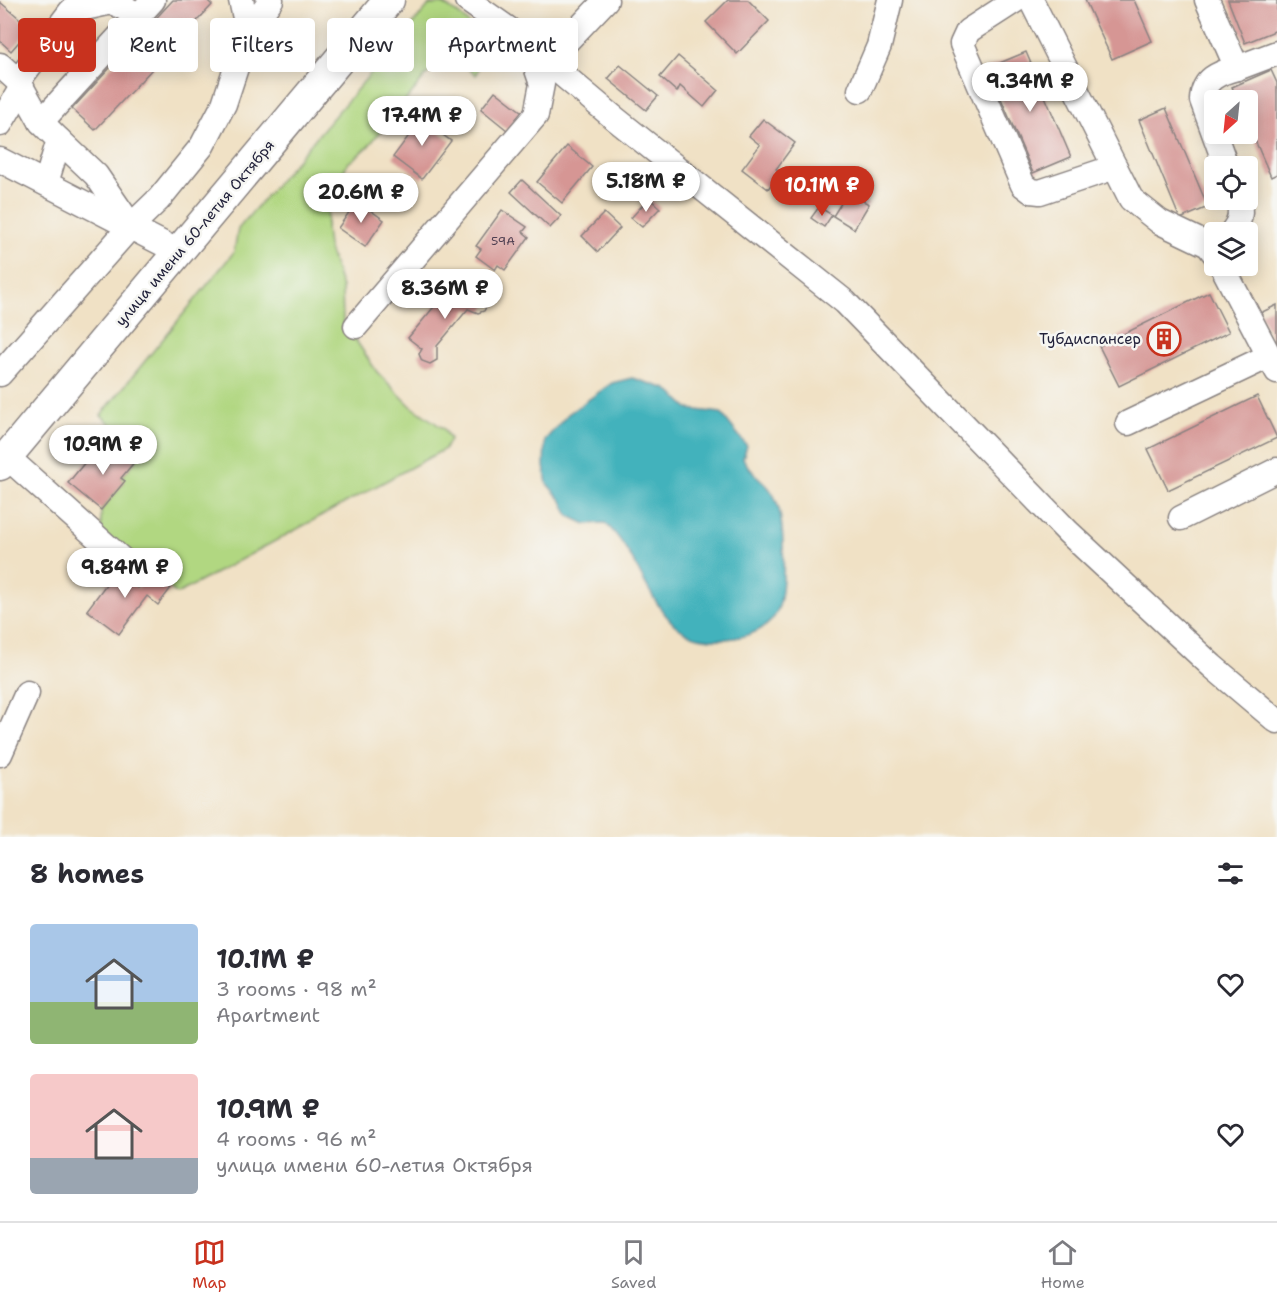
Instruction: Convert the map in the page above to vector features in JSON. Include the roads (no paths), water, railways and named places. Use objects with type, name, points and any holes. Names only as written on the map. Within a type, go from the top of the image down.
[{"type":"main road","name":"улица имени 60-летия Октября","points":[[3,461],[389,0]]},
{"type":"street","points":[[242,0],[245,18]]},
{"type":"street","points":[[258,18],[271,0]]},
{"type":"street","points":[[467,0],[491,18]]},
{"type":"street","points":[[860,90],[879,46],[890,0]]},
{"type":"street","points":[[1016,0],[968,31],[962,44],[1023,185],[1031,191],[1040,192],[1115,167]]},
{"type":"street","points":[[1031,0],[1131,200],[1160,222],[1204,243]]},
{"type":"street","points":[[1207,0],[1237,68]]},
{"type":"street","points":[[0,124],[64,6],[112,2],[146,7]]},
{"type":"street","points":[[578,26],[598,2]]},
{"type":"street","points":[[41,122],[146,7]]},
{"type":"street","points":[[1222,156],[1202,100],[1203,92],[1217,74],[1277,53]]},
{"type":"street","points":[[0,65],[20,84],[41,122],[96,175],[131,226]]},
{"type":"street","points":[[0,374],[131,226],[159,199],[202,147],[224,104],[235,72]]},
{"type":"street","points":[[356,326],[536,115],[542,84],[540,72]]},
{"type":"street","points":[[559,72],[845,302],[1068,532],[1212,666],[1277,721]]},
{"type":"street","points":[[46,183],[58,140]]},
{"type":"street","points":[[0,160],[178,252]]},
{"type":"street","points":[[1128,423],[1273,363],[1227,276]]},
{"type":"street","points":[[3,461],[138,574]]},
{"type":"street","points":[[1181,518],[1277,470]]},
{"type":"street","points":[[0,754],[27,693]]},
{"type":"water","points":[[632,378],[667,389],[689,409],[721,413],[747,446],[743,458],[773,493],[779,510],[783,538],[781,599],[771,621],[748,635],[711,639],[689,634],[675,625],[656,601],[616,534],[605,523],[586,524],[569,516],[562,501],[547,484],[544,466],[545,440],[568,414],[612,383]]},
{"type":"place","name":"Тубдиспансер","points":[[1164,339]]}]
